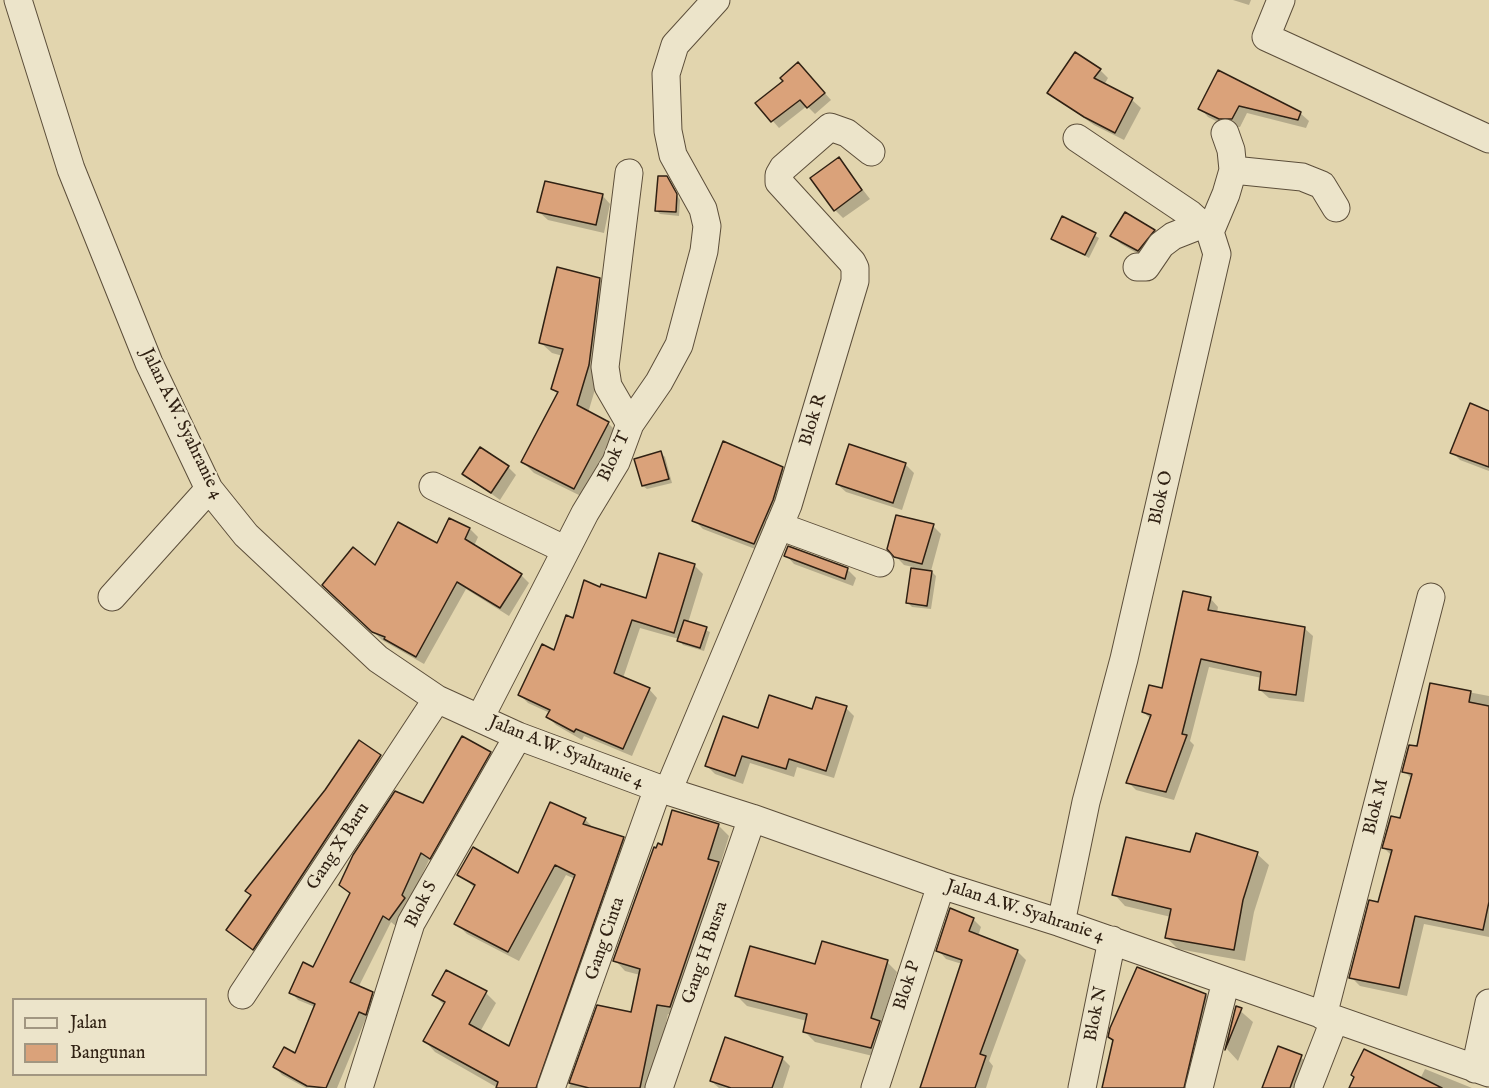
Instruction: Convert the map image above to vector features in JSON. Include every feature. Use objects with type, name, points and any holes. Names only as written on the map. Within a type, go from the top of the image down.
[{"type":"street","name":"Jalan A.W. Syahranie 4","points":[[18,0],[71,170],[149,363],[209,489],[246,535],[378,659],[437,699],[518,736],[663,790],[752,818],[941,885],[1112,940],[1329,1019],[1482,1071]]},
{"type":"street","points":[[630,424],[659,382],[679,345],[704,251],[707,226],[703,209],[673,155],[668,131],[666,74],[675,45],[716,0]]},
{"type":"street","points":[[1281,0],[1266,37],[1489,139]]},
{"type":"street","name":"Blok R","points":[[663,790],[780,526],[855,282],[855,268],[779,182],[779,175],[783,168],[830,127],[847,133],[871,152]]},
{"type":"street","points":[[1206,228],[1233,170],[1231,150],[1225,133]]},
{"type":"street","points":[[1077,138],[1206,228]]},
{"type":"street","points":[[1233,170],[1302,177],[1322,185],[1335,208]]},
{"type":"street","name":"Blok T","points":[[480,718],[566,550],[616,462],[630,424],[608,386],[605,367],[629,173]]},
{"type":"street","points":[[1137,267],[1146,267],[1161,245],[1173,236],[1206,228]]},
{"type":"street","name":"Blok O","points":[[1061,923],[1086,802],[1124,659],[1217,254],[1206,228]]},
{"type":"street","points":[[433,486],[566,550]]},
{"type":"street","points":[[112,597],[209,489]]},
{"type":"street","points":[[780,526],[880,563]]},
{"type":"street","name":"Blok M","points":[[1308,1088],[1329,1019],[1431,597]]},
{"type":"street","name":"Gang X Baru","points":[[242,995],[437,699]]},
{"type":"street","name":"Blok S","points":[[359,1088],[411,923],[518,736]]},
{"type":"street","name":"Gang Cinta","points":[[551,1088],[663,790]]},
{"type":"street","name":"Gang H Busra","points":[[659,1088],[752,818]]},
{"type":"street","name":"Blok P","points":[[875,1088],[941,885]]},
{"type":"street","name":"Blok N","points":[[1082,1088],[1112,940]]},
{"type":"street","points":[[1199,1088],[1226,981]]},
{"type":"street","points":[[1482,1071],[1489,1003]]},
{"type":"building","points":[[1075,52],[1101,69],[1094,78],[1133,98],[1115,133],[1084,117],[1047,93]]},
{"type":"building","points":[[798,62],[825,93],[807,108],[800,100],[771,122],[755,103],[783,81],[780,78]]},
{"type":"building","points":[[1218,70],[1301,112],[1298,120],[1239,106],[1232,119],[1219,119],[1198,109]]},
{"type":"building","points":[[839,157],[862,190],[834,211],[810,178]]},
{"type":"building","points":[[658,176],[667,176],[677,194],[676,212],[655,211]]},
{"type":"building","points":[[545,181],[603,194],[596,225],[537,212]]},
{"type":"building","points":[[1125,212],[1155,230],[1138,251],[1110,236]]},
{"type":"building","points":[[1062,216],[1096,233],[1085,255],[1051,239]]},
{"type":"building","points":[[557,267],[600,278],[589,365],[577,405],[609,422],[574,489],[521,462],[558,392],[551,389],[563,349],[539,343]]},
{"type":"building","points":[[1470,403],[1489,411],[1489,467],[1450,453]]},
{"type":"building","points":[[723,441],[783,467],[773,500],[754,544],[692,521]]},
{"type":"building","points":[[849,444],[906,463],[893,503],[836,484]]},
{"type":"building","points":[[480,447],[509,466],[491,493],[462,474]]},
{"type":"building","points":[[661,451],[669,479],[642,486],[634,459]]},
{"type":"building","points":[[896,515],[934,524],[922,564],[894,557],[887,549]]},
{"type":"building","points":[[449,518],[470,528],[465,539],[522,574],[500,608],[457,582],[416,657],[384,639],[385,637],[372,632],[322,585],[353,547],[375,565],[398,522],[437,543]]},
{"type":"building","points":[[788,546],[848,568],[845,579],[784,556]]},
{"type":"building","points":[[659,553],[695,564],[674,633],[632,620],[614,673],[650,688],[623,749],[576,729],[574,732],[546,717],[550,710],[518,695],[542,644],[554,650],[566,615],[573,618],[584,580],[600,587],[601,584],[646,598]]},
{"type":"building","points":[[911,568],[932,571],[927,606],[906,603]]},
{"type":"building","points":[[1183,591],[1211,597],[1208,610],[1305,627],[1296,695],[1259,690],[1261,672],[1201,659],[1182,734],[1187,735],[1166,792],[1126,783],[1151,715],[1142,712],[1149,685],[1162,688]]},
{"type":"building","points":[[684,620],[707,627],[700,648],[677,641]]},
{"type":"building","points":[[1430,683],[1471,691],[1469,702],[1489,706],[1489,902],[1483,930],[1415,916],[1399,988],[1349,978],[1369,900],[1378,902],[1392,850],[1382,848],[1391,816],[1400,818],[1412,774],[1402,772],[1409,745],[1417,746]]},
{"type":"building","points":[[769,695],[812,709],[816,697],[847,706],[826,771],[789,759],[786,769],[742,756],[735,776],[705,766],[723,716],[758,728]]},
{"type":"building","points":[[462,736],[491,752],[430,859],[421,853],[402,895],[405,898],[389,920],[383,916],[350,982],[373,992],[366,1015],[359,1012],[326,1088],[307,1086],[273,1067],[284,1047],[295,1053],[315,1004],[289,993],[303,962],[313,967],[350,893],[339,885],[353,855],[395,791],[423,803]]},
{"type":"building","points":[[359,740],[381,755],[253,950],[226,930],[251,895],[245,891],[325,790]]},
{"type":"building","points":[[550,802],[586,818],[583,824],[624,837],[536,1088],[496,1088],[498,1082],[423,1041],[445,1002],[432,995],[446,970],[487,991],[469,1024],[509,1046],[575,875],[555,865],[508,952],[454,924],[475,885],[457,875],[473,847],[518,873]]},
{"type":"building","points":[[672,810],[719,824],[708,859],[719,862],[670,1007],[657,1005],[640,1088],[589,1088],[569,1083],[597,1005],[631,1012],[640,969],[613,961],[654,847],[656,848],[658,843],[662,845]]},
{"type":"building","points":[[1196,833],[1258,852],[1243,900],[1234,950],[1165,938],[1171,909],[1112,895],[1126,837],[1190,852]]},
{"type":"building","points":[[950,908],[974,918],[969,931],[1018,950],[980,1054],[986,1056],[975,1088],[920,1088],[962,960],[936,951]]},
{"type":"building","points":[[822,941],[888,960],[871,1018],[880,1021],[871,1048],[803,1032],[807,1014],[735,996],[750,946],[815,964]]},
{"type":"building","points":[[1137,967],[1206,994],[1184,1088],[1102,1088],[1113,1040],[1108,1037],[1110,1028]]},
{"type":"building","points":[[1236,1006],[1242,1008],[1225,1050]]},
{"type":"building","points":[[725,1037],[783,1057],[772,1088],[731,1088],[710,1081]]},
{"type":"building","points":[[1278,1046],[1302,1055],[1290,1088],[1262,1088]]},
{"type":"building","points":[[1364,1049],[1442,1088],[1349,1088],[1354,1077],[1351,1075]]}]
